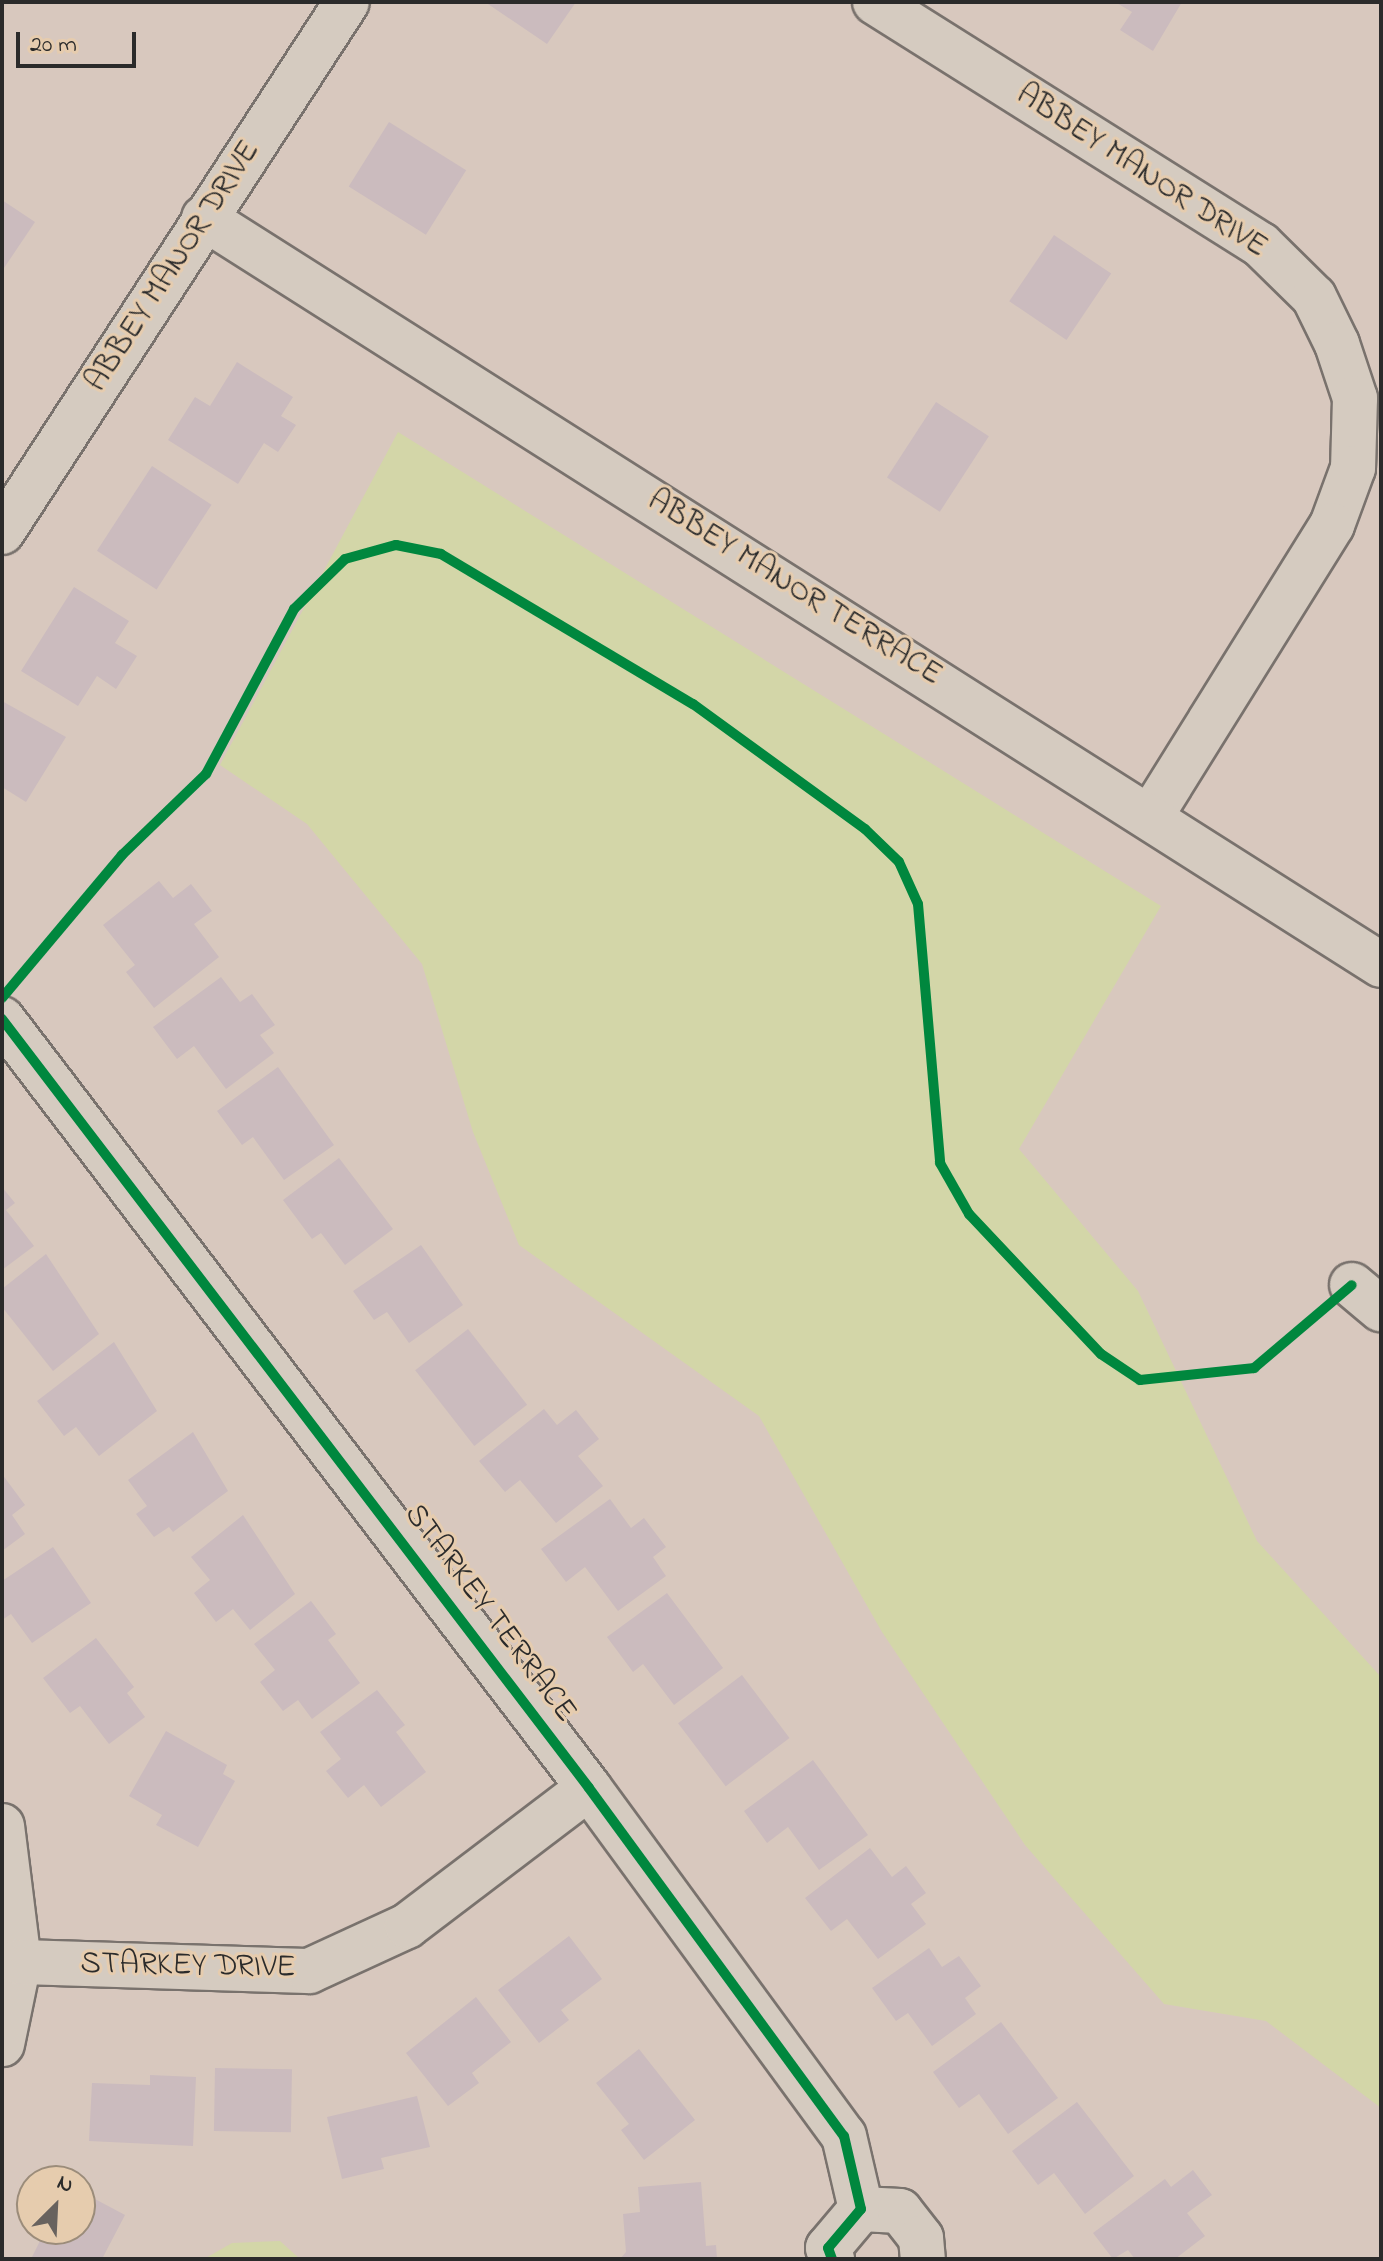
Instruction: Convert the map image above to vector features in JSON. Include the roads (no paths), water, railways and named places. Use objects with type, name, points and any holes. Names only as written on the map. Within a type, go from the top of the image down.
[{"type":"street","name":"ABBEY MANOR DRIVE","points":[[2,532],[347,2]]},
{"type":"street","name":"ABBEY MANOR DRIVE","points":[[875,2],[1261,245],[1314,297],[1337,344],[1355,398],[1353,468],[1332,525],[1152,814]]},
{"type":"street","name":"ABBEY MANOR TERRACE","points":[[204,218],[1152,814],[1381,965]]},
{"type":"street","name":"STARKEY TERRACE","points":[[2,1019],[589,1788],[844,2136],[861,2209]]},
{"type":"street","name":"STARKEY DRIVE","points":[[19,1962],[309,1971],[407,1926],[589,1788]]},
{"type":"street","points":[[2,1826],[19,1962],[2,2044]]},
{"type":"street","points":[[832,2259],[828,2248],[861,2209],[900,2211],[921,2238],[923,2259]]}]
